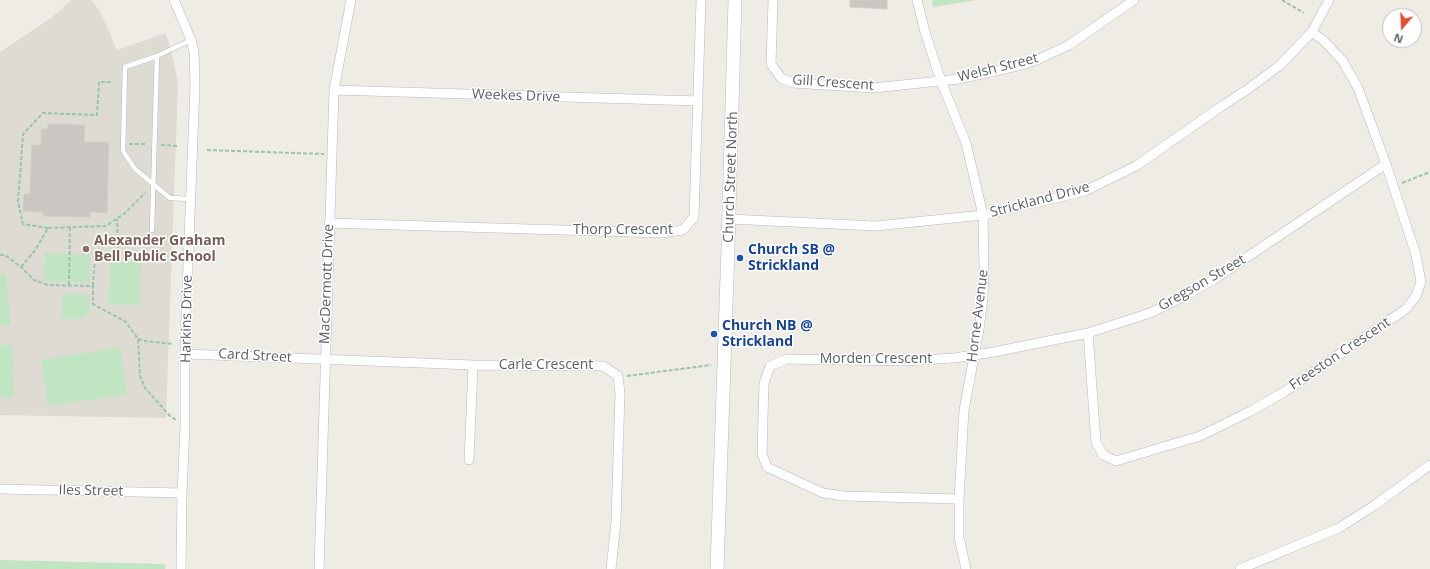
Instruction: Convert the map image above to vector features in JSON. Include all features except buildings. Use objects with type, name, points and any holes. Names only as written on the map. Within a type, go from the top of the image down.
[{"type":"street","name":"Harkins Drive","points":[[174,0],[191,40],[194,52],[195,86],[190,199],[181,569]]},
{"type":"street","name":"MacDermott Drive","points":[[319,569],[334,90],[351,0]]},
{"type":"street","name":"Thorp Crescent","points":[[329,223],[662,233],[683,230],[694,217],[701,0]]},
{"type":"street","name":"Church Street North","points":[[717,569],[736,0]]},
{"type":"street","name":"Gill Crescent","points":[[773,0],[771,64],[781,78],[793,83],[873,88],[941,81]]},
{"type":"street","name":"Horne Avenue","points":[[917,0],[925,32],[941,81],[966,143],[983,215],[983,298],[979,330],[964,410],[959,537],[966,569]]},
{"type":"street","name":"Welsh Street","points":[[941,81],[959,79],[1039,59],[1069,45],[1134,0]]},
{"type":"street","name":"Strickland Drive","points":[[729,219],[876,226],[983,215],[1085,191],[1136,166],[1279,66],[1312,32],[1329,0]]},
{"type":"street","name":"Freeston Crescent","points":[[1088,333],[1096,442],[1103,454],[1116,461],[1200,436],[1251,411],[1284,392],[1406,309],[1416,296],[1421,282],[1416,255],[1386,164],[1358,88],[1342,60],[1324,41],[1312,32]]},
{"type":"street","name":"Weekes Drive","points":[[334,90],[698,101]]},
{"type":"street","name":"Gregson Street","points":[[974,355],[1088,333],[1150,313],[1214,280],[1386,164]]},
{"type":"street","name":"Card Street","points":[[186,354],[325,360]]},
{"type":"street","name":"Morden Crescent","points":[[960,500],[844,496],[823,493],[767,467],[762,454],[764,383],[770,366],[787,359],[904,361],[954,358],[974,355]]},
{"type":"street","name":"Carle Crescent","points":[[325,360],[473,365],[603,366],[618,376]]},
{"type":"street","points":[[470,460],[473,365]]},
{"type":"street","points":[[610,569],[616,522],[620,393],[618,376]]},
{"type":"street","points":[[1240,569],[1339,528],[1375,505],[1430,465]]},
{"type":"street","name":"Iles Street","points":[[0,489],[182,493]]},
{"type":"lane","points":[[190,199],[170,198],[135,169],[123,151],[125,67],[157,56],[191,40]]},
{"type":"lane","points":[[152,230],[157,56]]},
{"type":"path","points":[[1282,0],[1304,13]]},
{"type":"path","points":[[112,82],[99,82],[96,115],[43,113],[23,134],[18,202],[23,224],[48,228],[106,226],[125,213],[146,192]]},
{"type":"path","points":[[207,150],[331,154]]},
{"type":"path","points":[[1393,186],[1430,172]]},
{"type":"path","points":[[117,219],[119,259],[94,258],[93,304],[126,322],[138,339],[140,376],[145,388],[170,416],[185,427]]},
{"type":"path","points":[[69,285],[70,227]]},
{"type":"path","points":[[21,267],[36,249],[48,228]]},
{"type":"path","points":[[0,255],[6,255],[34,280],[48,285],[93,286]]},
{"type":"path","points":[[138,339],[173,344]]},
{"type":"path","points":[[618,376],[633,376],[711,365]]},
{"type":"shaded area","name":"Alexander Graham Bell Public School","points":[[72,0],[91,0],[100,11],[117,50],[166,33],[172,54],[178,83],[166,418],[0,415],[0,52],[51,18]]},
{"type":"green space","points":[[932,0],[977,0],[933,7]]},
{"type":"green space","points":[[45,253],[91,255],[90,283],[44,281]]},
{"type":"green space","points":[[110,261],[141,262],[140,305],[109,304]]},
{"type":"green space","points":[[6,273],[11,325],[0,326],[0,274]]},
{"type":"green space","points":[[62,293],[90,295],[89,313],[83,318],[64,319],[62,317]]},
{"type":"green space","points":[[0,345],[12,345],[14,398],[0,398]]},
{"type":"green space","points":[[120,347],[127,394],[48,406],[41,360]]},
{"type":"green space","points":[[0,560],[165,564],[165,569],[0,569]]},
{"type":"place","name":"Alexander Graham Bell Public School","points":[[86,249]]},
{"type":"place","name":"Church SB @ Strickland","points":[[740,258]]},
{"type":"place","name":"Church NB @ Strickland","points":[[714,334]]}]
